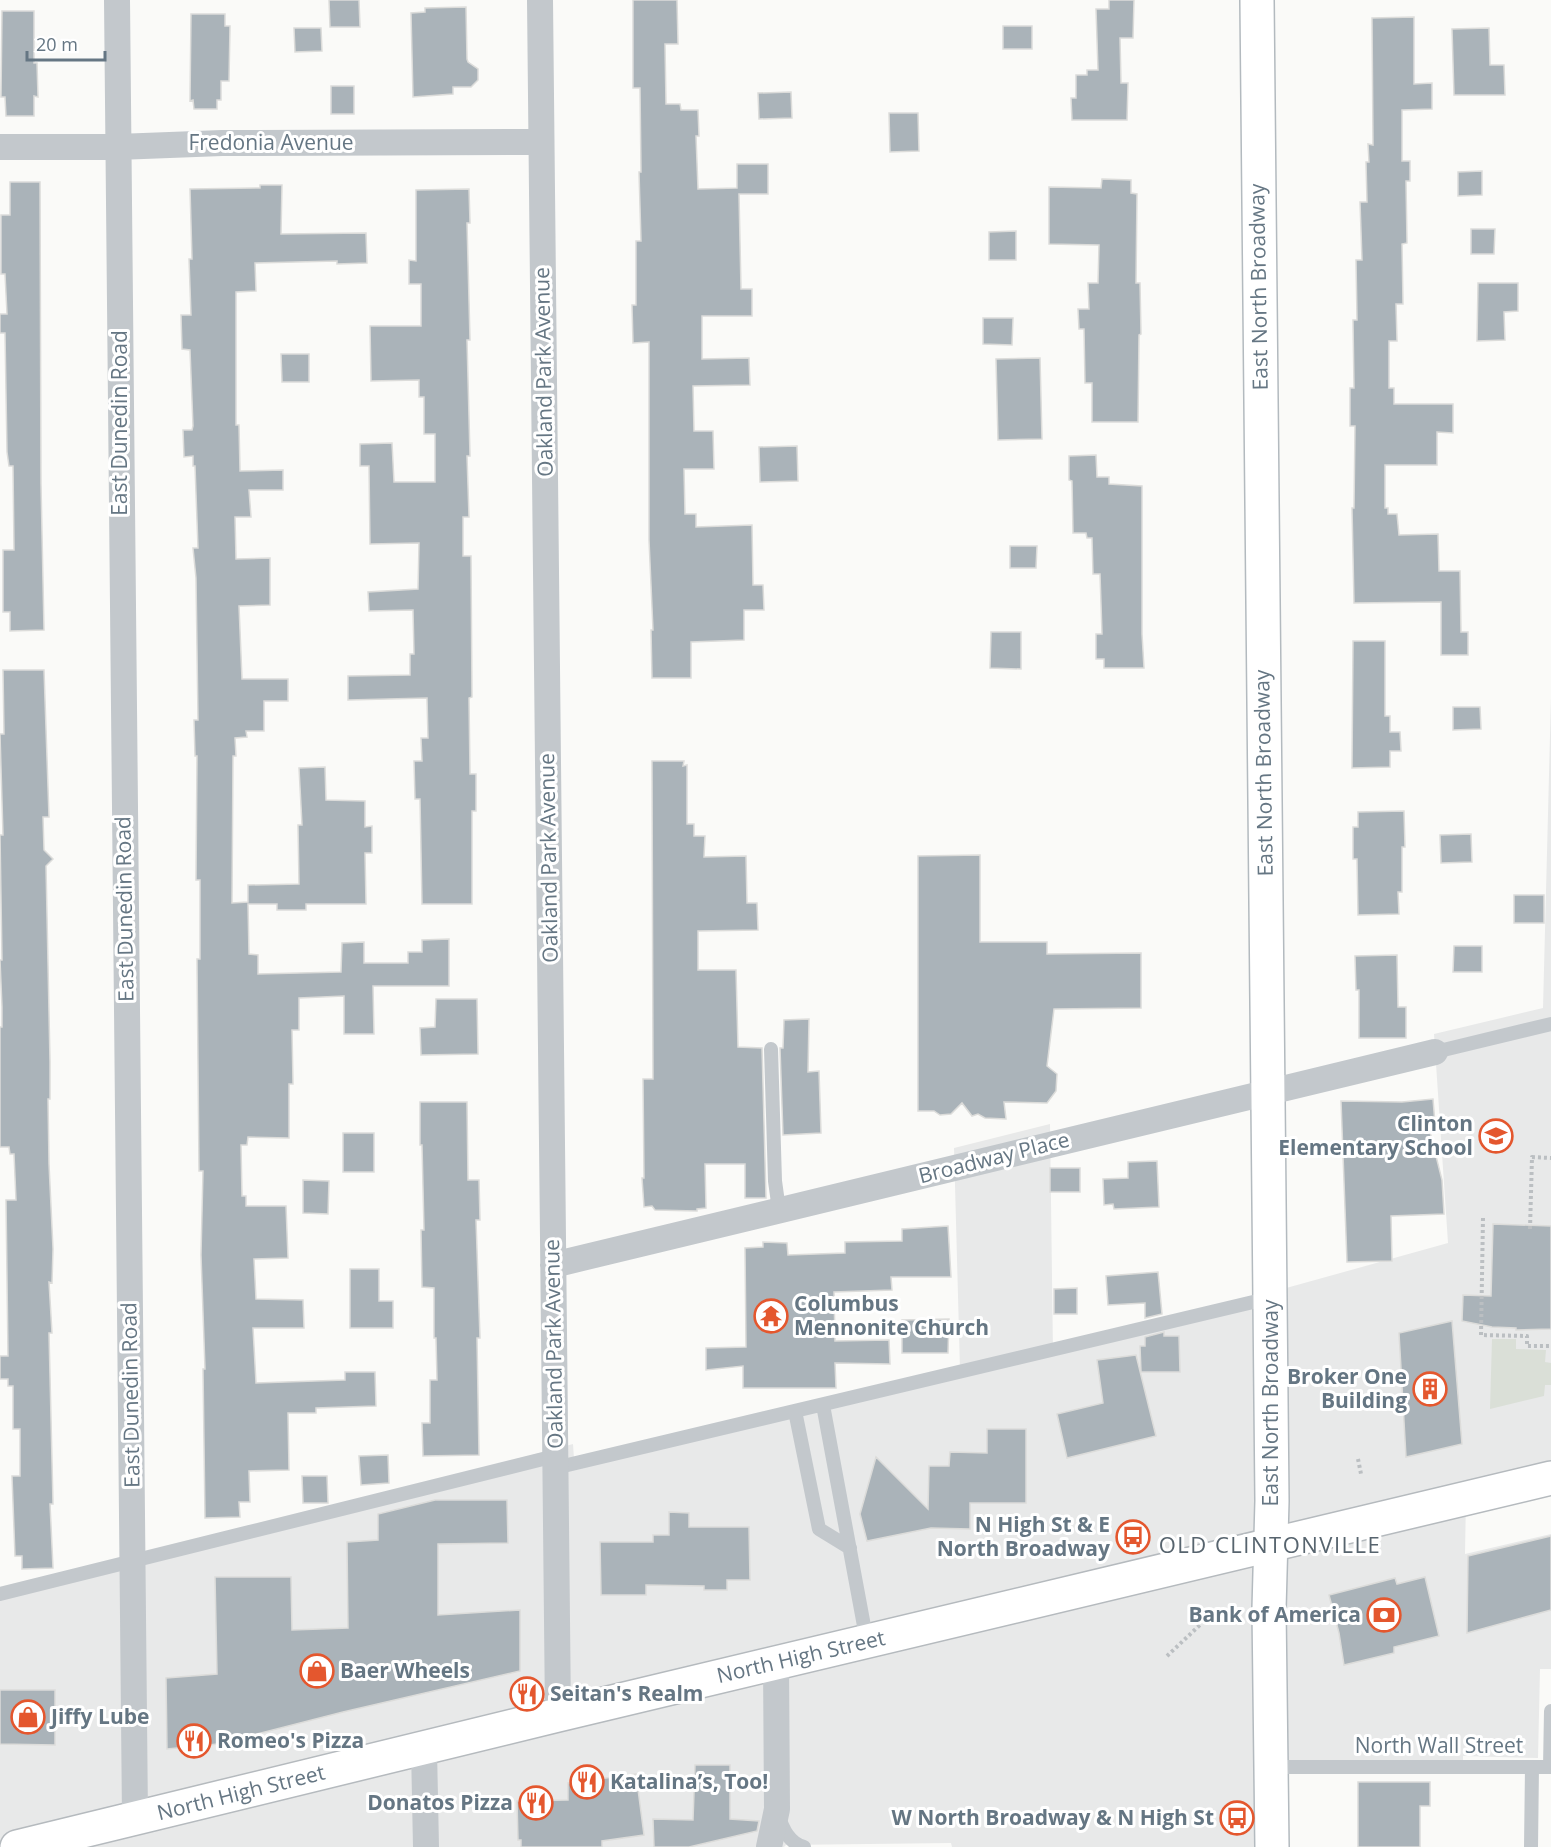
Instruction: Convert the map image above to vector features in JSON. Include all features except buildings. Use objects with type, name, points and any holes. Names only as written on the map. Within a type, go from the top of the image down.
[{"type":"main road","name":"East North Broadway","points":[[1257,0],[1272,1501],[1270,1546],[1272,1847]]},
{"type":"main road","name":"North High Street","points":[[17,1847],[91,1838],[135,1818],[1551,1478]]},
{"type":"street","name":"East Dunedin Road","points":[[117,0],[135,1818]]},
{"type":"street","name":"Oakland Park Avenue","points":[[540,0],[558,1715]]},
{"type":"street","name":"Fredonia Avenue","points":[[0,147],[117,147],[222,143],[541,142]]},
{"type":"street","name":"Broadway Place","points":[[553,1265],[1435,1052]]},
{"type":"street","points":[[769,1847],[777,1809],[776,1663]]},
{"type":"street","points":[[424,1749],[426,1847]]},
{"type":"lane","points":[[1435,1052],[1551,1024]]},
{"type":"lane","points":[[771,1048],[775,1181],[779,1210]]},
{"type":"lane","points":[[0,1594],[555,1462],[823,1405],[1270,1298]]},
{"type":"lane","points":[[823,1405],[867,1642]]},
{"type":"lane","points":[[795,1411],[819,1529],[850,1548]]},
{"type":"lane","name":"North Wall Street","points":[[1271,1767],[1550,1767],[1551,1711]]},
{"type":"lane","points":[[1531,1847],[1532,1767]]},
{"type":"lane","points":[[777,1809],[790,1839],[804,1847]]},
{"type":"path","points":[[1530,1229],[1532,1157],[1551,1158]]},
{"type":"path","points":[[1483,1218],[1480,1335],[1527,1336],[1527,1346],[1551,1346]]},
{"type":"path","points":[[1303,1377],[1349,1374]]},
{"type":"path","points":[[1358,1459],[1361,1474]]},
{"type":"path","points":[[1167,1656],[1201,1624]]},
{"type":"shaded area","points":[[1551,697],[1551,1477],[1466,1498],[1465,1554],[1551,1534],[1551,1669],[1540,1669],[1538,1758],[1463,1756],[1463,1769],[1268,1773],[1269,1847],[952,1847],[951,1843],[786,1845],[784,1847],[0,1847],[0,1595],[128,1564],[573,1444],[574,1459],[960,1370],[954,1148],[1050,1124],[1053,1353],[1448,1243],[1434,1034],[1543,1008]]},
{"type":"shaded area","points":[[1492,1339],[1516,1339],[1516,1349],[1546,1350],[1545,1362],[1551,1363],[1551,1385],[1545,1385],[1544,1396],[1490,1409]]},
{"type":"place","name":"Clinton Elementary School","points":[[1496,1136]]},
{"type":"place","name":"Columbus Mennonite Church","points":[[771,1316]]},
{"type":"place","name":"Broker One Building","points":[[1430,1389]]},
{"type":"place","name":"N High St & E North Broadway","points":[[1133,1537]]},
{"type":"place","name":"Bank of America","points":[[1384,1615]]},
{"type":"place","name":"Baer Wheels","points":[[317,1671]]},
{"type":"place","name":"Seitan's Realm","points":[[527,1694]]},
{"type":"place","name":"Jiffy Lube","points":[[28,1717]]},
{"type":"place","name":"Romeo's Pizza","points":[[194,1741]]},
{"type":"place","name":"Katalina’s, Too!","points":[[587,1782]]},
{"type":"place","name":"Donatos Pizza","points":[[536,1803]]},
{"type":"place","name":"W North Broadway & N High St","points":[[1237,1818]]},
{"type":"district","name":"OLD CLINTONVILLE","points":[[1270,1545]]}]
